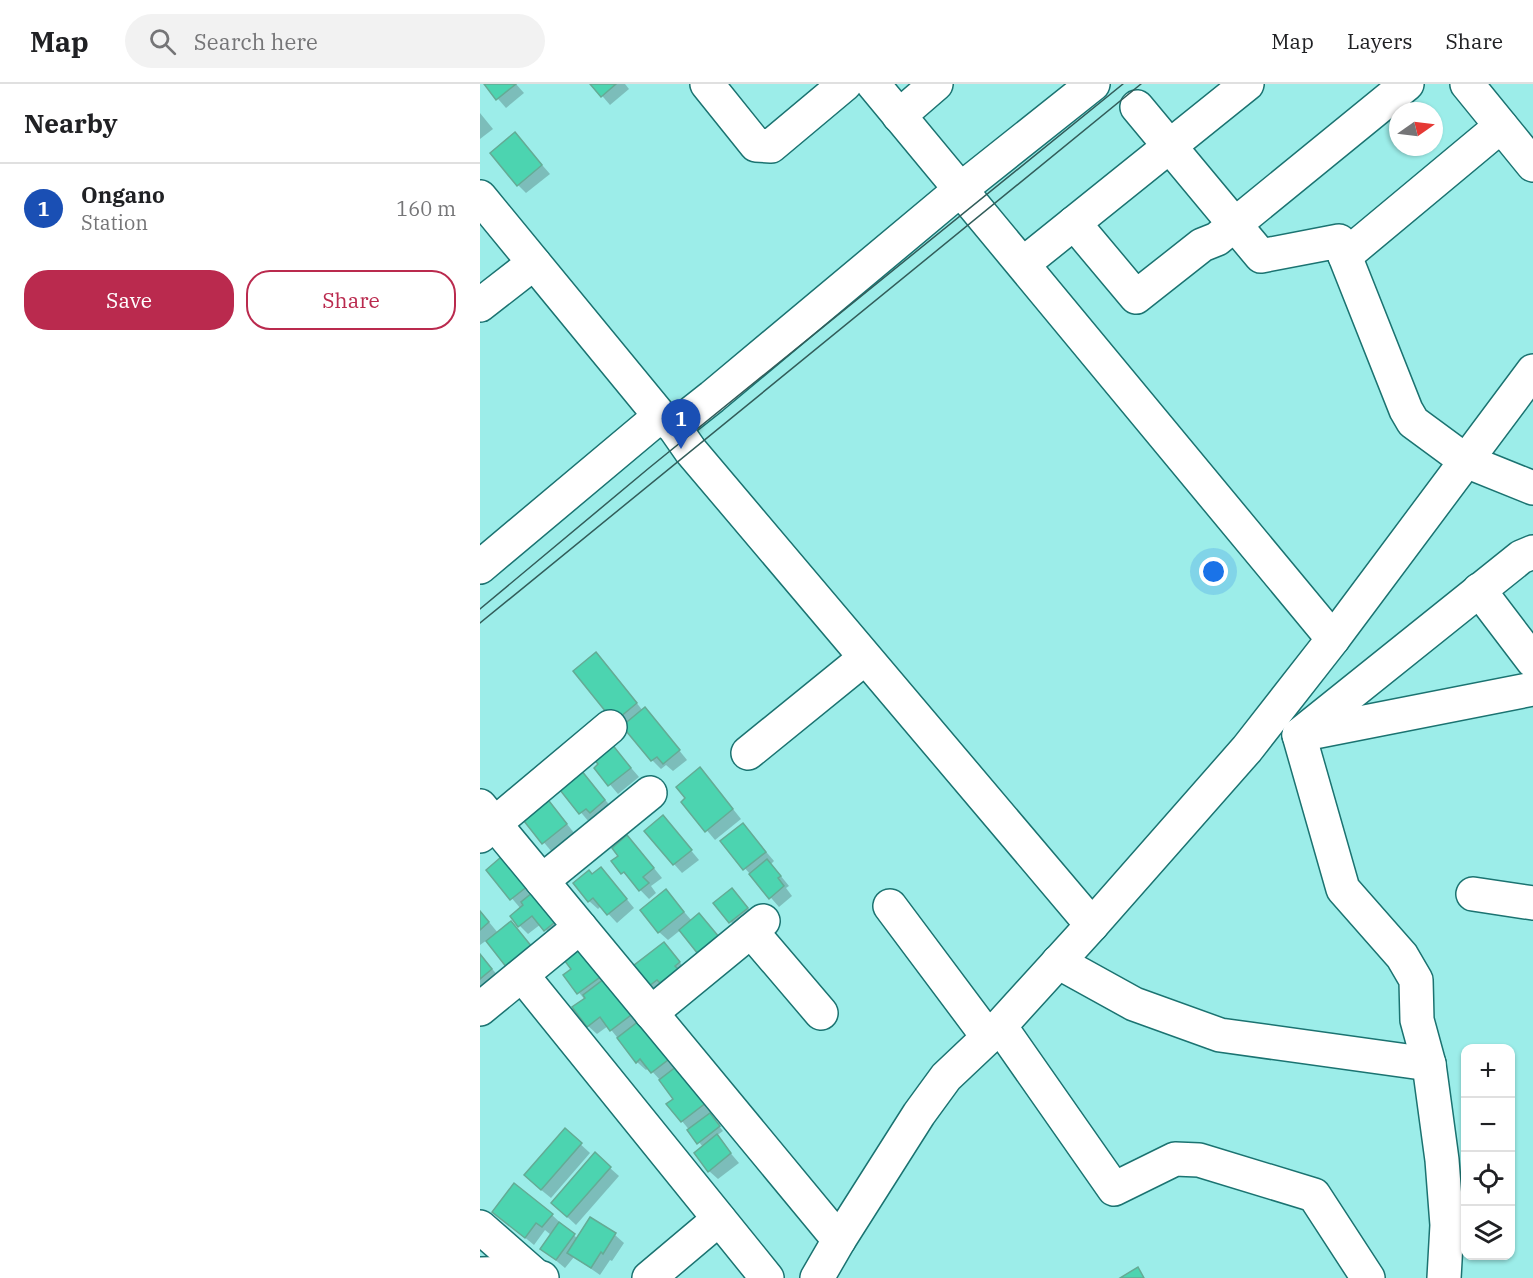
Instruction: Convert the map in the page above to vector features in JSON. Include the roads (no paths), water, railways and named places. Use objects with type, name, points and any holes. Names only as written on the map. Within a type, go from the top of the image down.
[{"type":"street","points":[[707,84],[756,145],[771,146],[845,84]]},
{"type":"street","points":[[873,84],[1333,639]]},
{"type":"street","points":[[899,116],[936,84]]},
{"type":"street","points":[[480,567],[667,422],[712,397],[961,189],[1093,84]]},
{"type":"street","points":[[1023,264],[1247,84]]},
{"type":"street","points":[[1074,223],[1136,297],[1202,244],[1217,239],[1407,84]]},
{"type":"street","points":[[1467,84],[1533,165]]},
{"type":"street","points":[[1137,107],[1261,256],[1339,241],[1406,410],[1413,422],[1466,461],[1533,488]]},
{"type":"street","points":[[1345,256],[1501,126]]},
{"type":"street","points":[[480,197],[690,450],[1092,925]]},
{"type":"street","points":[[480,305],[534,262]]},
{"type":"street","points":[[817,1278],[838,1240],[919,1114],[946,1077],[994,1032],[1247,749],[1333,639],[1533,371]]},
{"type":"street","points":[[1299,735],[1521,556],[1533,552]]},
{"type":"street","points":[[1479,590],[1533,661]]},
{"type":"street","points":[[748,753],[865,658]]},
{"type":"street","points":[[1247,749],[1299,735],[1533,689]]},
{"type":"street","points":[[609,727],[485,822],[542,881],[838,1240]]},
{"type":"street","points":[[1299,735],[1343,890],[1402,956],[1416,980],[1417,1020],[1429,1064],[1443,1160],[1447,1224],[1444,1278]]},
{"type":"street","points":[[542,881],[650,793]]},
{"type":"street","points":[[1473,894],[1533,903]]},
{"type":"street","points":[[890,906],[994,1032],[1114,1189],[1175,1159],[1199,1160],[1314,1195],[1368,1278]]},
{"type":"street","points":[[651,1013],[757,926],[821,1013]]},
{"type":"street","points":[[480,1009],[580,927]]},
{"type":"street","points":[[1058,962],[1134,1004],[1220,1035],[1429,1064]]},
{"type":"street","points":[[522,975],[767,1278]]},
{"type":"street","points":[[649,1278],[719,1219]]},
{"type":"street","points":[[480,1227],[540,1277]]},
{"type":"street","points":[[480,1274],[516,1273],[540,1277]]},
{"type":"tram line","points":[[480,609],[649,468],[1123,84]]},
{"type":"tram line","points":[[480,623],[1141,84]]},
{"type":"place","name":"Ongano","points":[[681,449]]}]
